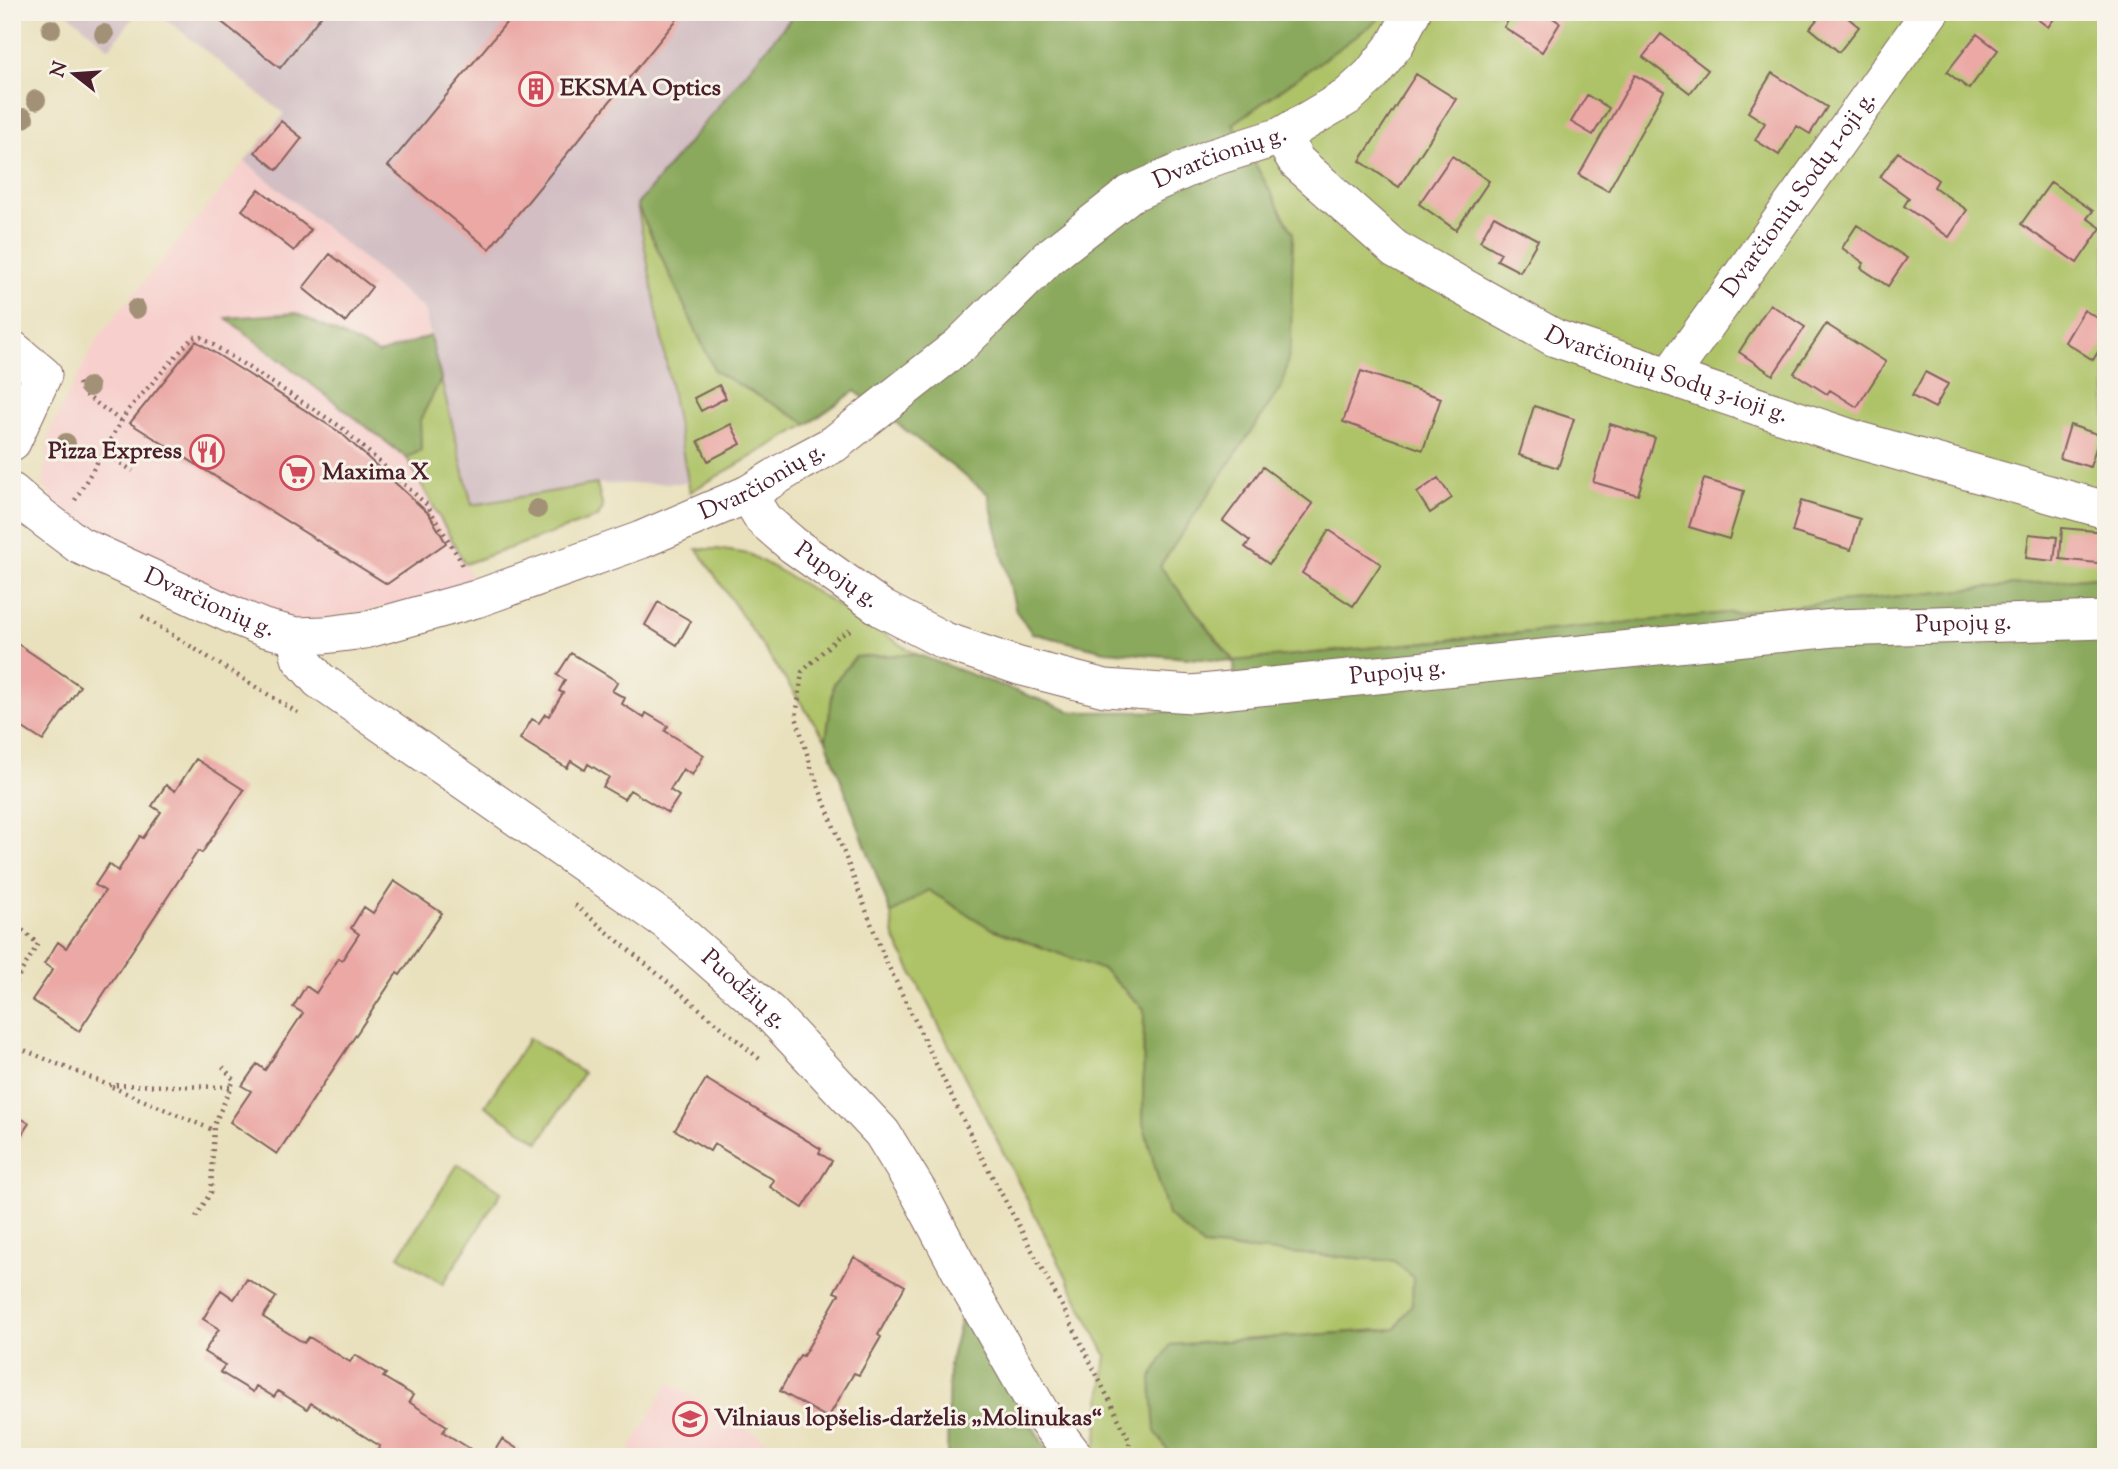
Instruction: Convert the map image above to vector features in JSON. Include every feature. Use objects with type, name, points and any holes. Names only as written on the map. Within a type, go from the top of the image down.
[{"type":"street","name":"Dvarčionių g.","points":[[12,492],[79,545],[230,614],[264,628],[296,636],[365,630],[476,599],[641,540],[748,494],[834,444],[960,345],[1048,258],[1130,194],[1211,158],[1282,136],[1347,97],[1371,75],[1396,43],[1412,12]]},
{"type":"street","name":"Dvarčionių Sodų 1-oji g.","points":[[1669,377],[1930,12]]},
{"type":"street","name":"Dvarčionių Sodų 3-ioji g.","points":[[1282,136],[1297,162],[1395,249],[1555,338],[1857,440],[2106,510]]},
{"type":"street","points":[[12,349],[58,374],[12,442]]},
{"type":"street","name":"Pupojų g.","points":[[748,494],[764,519],[793,545],[883,609],[945,641],[1018,666],[1105,688],[1192,694],[1834,628],[2106,620]]},
{"type":"street","name":"Puodžių g.","points":[[296,636],[300,658],[318,680],[666,921],[770,1013],[882,1133],[919,1193],[1040,1412],[1076,1457]]},
{"type":"path","points":[[58,529],[128,411],[192,337],[201,337],[341,427],[427,505],[460,558],[476,599]]},
{"type":"path","points":[[58,374],[121,421]]},
{"type":"path","points":[[103,452],[133,471]]},
{"type":"path","points":[[883,609],[838,638],[802,672],[796,717],[811,766],[884,957],[979,1152],[1069,1318],[1130,1442],[1125,1457]]},
{"type":"path","points":[[134,612],[307,718]]},
{"type":"path","points":[[574,905],[768,1066]]},
{"type":"path","points":[[12,921],[38,944],[12,987]]},
{"type":"path","points":[[12,1045],[213,1130]]},
{"type":"path","points":[[197,1217],[211,1192],[214,1125],[234,1080],[223,1067]]},
{"type":"path","points":[[108,1085],[230,1087]]},
{"type":"shaded area","points":[[66,12],[138,12],[109,48]]},
{"type":"shaded area","points":[[157,12],[796,12],[637,205],[688,483],[597,484],[472,506],[424,309],[245,161],[284,114]]},
{"type":"shaded area","points":[[245,161],[424,309],[430,336],[379,355],[296,313],[227,319],[407,458],[472,578],[441,593],[380,608],[301,622],[269,617],[63,515],[43,485],[48,435],[97,338]]},
{"type":"shaded area","name":"Vilniaus lopšelis-darželis „Molinukas“","points":[[669,1382],[795,1457],[626,1457]]},
{"type":"green space","points":[[796,12],[1380,12],[1377,21],[1233,124],[1293,233],[1291,344],[1283,384],[1160,566],[1233,661],[2106,576],[2106,1457],[1172,1457],[1155,1431],[1151,1379],[1170,1345],[1395,1329],[1412,1304],[1413,1277],[1394,1261],[1203,1246],[1168,1215],[1143,1123],[1144,1009],[1104,970],[992,929],[928,890],[891,914],[826,740],[834,683],[855,657],[916,654],[1073,712],[1236,711],[1234,662],[1105,651],[1032,633],[1016,611],[988,494],[855,391],[808,424],[715,371],[637,205]]},
{"type":"green space","points":[[1380,12],[2106,12],[2106,576],[1234,661],[1160,566],[1283,384],[1293,233],[1233,124],[1377,21]]},
{"type":"green space","points":[[637,205],[715,371],[808,424],[690,492]]},
{"type":"green space","points":[[296,313],[379,354],[430,336],[441,379],[420,420],[421,450],[407,458],[226,318]]},
{"type":"green space","points":[[441,379],[472,505],[597,484],[603,508],[598,517],[465,564],[407,458],[421,450],[420,420]]},
{"type":"green space","points":[[697,549],[749,554],[916,654],[855,657],[834,683],[826,740]]},
{"type":"green space","points":[[928,890],[992,929],[1104,970],[1144,1009],[1143,1123],[1203,1246],[1394,1261],[1413,1277],[1412,1304],[1395,1329],[1170,1345],[1155,1431],[1172,1457],[1090,1457],[1083,1447],[1096,1445],[1106,1355],[894,937],[891,914]]},
{"type":"green space","points":[[529,1038],[583,1073],[539,1142],[485,1106]]},
{"type":"green space","points":[[458,1164],[502,1191],[443,1284],[399,1256]]},
{"type":"green space","points":[[963,1311],[1051,1457],[947,1457],[949,1365]]},
{"type":"building","points":[[209,12],[324,12],[280,68]]},
{"type":"building","name":"EKSMA Optics","points":[[515,12],[683,12],[489,249],[388,166]]},
{"type":"building","points":[[1514,12],[1552,12],[1550,16],[1560,23],[1542,52],[1504,27]]},
{"type":"building","points":[[1823,12],[1841,12],[1859,27],[1839,52],[1810,28]]},
{"type":"building","points":[[2028,12],[2059,12],[2048,27]]},
{"type":"building","points":[[1661,34],[1708,70],[1690,93],[1643,57]]},
{"type":"building","points":[[1977,34],[1998,50],[1969,89],[1947,72]]},
{"type":"building","points":[[1772,73],[1827,107],[1810,134],[1797,126],[1779,155],[1755,140],[1765,123],[1748,112]]},
{"type":"building","points":[[1416,74],[1456,99],[1399,187],[1360,161]]},
{"type":"building","points":[[1635,75],[1664,91],[1608,191],[1579,175]]},
{"type":"building","points":[[1587,95],[1609,108],[1593,135],[1571,122]]},
{"type":"building","points":[[281,121],[302,138],[277,170],[255,152]]},
{"type":"building","points":[[1898,152],[1938,180],[1934,187],[1967,210],[1949,237],[1904,206],[1909,198],[1880,177]]},
{"type":"building","points":[[1452,156],[1489,181],[1456,230],[1419,204]]},
{"type":"building","points":[[2051,182],[2093,211],[2087,218],[2101,228],[2077,263],[2021,224]]},
{"type":"building","points":[[259,189],[311,230],[294,251],[242,210]]},
{"type":"building","points":[[1494,216],[1538,240],[1520,272],[1497,260],[1501,253],[1480,241]]},
{"type":"building","points":[[1857,225],[1907,258],[1888,286],[1861,268],[1864,263],[1842,248]]},
{"type":"building","points":[[330,254],[372,287],[345,322],[303,288]]},
{"type":"building","points":[[1770,304],[1805,327],[1773,375],[1739,352]]},
{"type":"building","points":[[2084,310],[2106,323],[2106,339],[2093,360],[2065,342]]},
{"type":"building","points":[[1826,324],[1886,362],[1857,407],[1830,390],[1827,394],[1794,373]]},
{"type":"building","name":"Maxima X","points":[[196,341],[341,433],[429,514],[446,543],[387,584],[130,423]]},
{"type":"building","points":[[1361,371],[1441,398],[1423,450],[1343,422]]},
{"type":"building","points":[[1925,372],[1948,384],[1935,408],[1912,396]]},
{"type":"building","points":[[719,385],[726,398],[701,411],[694,398]]},
{"type":"building","points":[[1534,406],[1574,419],[1558,468],[1519,455]]},
{"type":"building","points":[[731,424],[741,444],[708,461],[698,441]]},
{"type":"building","points":[[1610,424],[1655,438],[1638,495],[1593,482]]},
{"type":"building","points":[[2070,425],[2100,435],[2090,467],[2060,458]]},
{"type":"building","points":[[1263,467],[1313,504],[1269,564],[1245,547],[1250,541],[1223,521]]},
{"type":"building","points":[[1438,478],[1452,498],[1430,513],[1417,493]]},
{"type":"building","points":[[1704,479],[1744,491],[1729,539],[1689,527]]},
{"type":"building","points":[[1801,501],[1860,519],[1851,550],[1792,532]]},
{"type":"building","points":[[2062,528],[2106,532],[2106,564],[2060,559]]},
{"type":"building","points":[[1329,530],[1381,564],[1353,606],[1302,573]]},
{"type":"building","points":[[2029,534],[2057,537],[2054,561],[2026,558]]},
{"type":"building","points":[[658,602],[691,621],[677,645],[645,625]]},
{"type":"building","points":[[12,640],[80,686],[43,741],[12,721]]},
{"type":"building","points":[[571,653],[618,682],[612,691],[625,698],[622,704],[644,718],[646,713],[668,726],[665,731],[704,755],[692,775],[683,769],[670,790],[679,796],[668,813],[630,790],[624,799],[603,787],[609,777],[588,764],[585,770],[571,761],[567,768],[520,739],[532,719],[539,723],[545,714],[549,716],[563,693],[559,691],[565,680],[557,675]]},
{"type":"building","points":[[196,759],[244,790],[202,853],[198,851],[79,1031],[32,1000],[53,969],[44,964],[58,942],[66,948],[105,891],[95,885],[109,864],[118,871],[140,836],[143,838],[161,812],[152,806],[166,785],[175,791]]},
{"type":"building","points":[[394,881],[442,913],[400,975],[397,973],[277,1154],[230,1122],[251,1091],[242,1086],[257,1064],[265,1070],[303,1013],[293,1007],[306,986],[316,993],[359,934],[351,928],[364,907],[373,913]]},
{"type":"building","points":[[706,1079],[821,1149],[819,1153],[832,1161],[803,1208],[770,1187],[774,1180],[714,1144],[710,1151],[675,1130]]},
{"type":"building","points":[[12,1113],[29,1123],[12,1150]]},
{"type":"building","points":[[854,1257],[905,1286],[859,1375],[854,1373],[828,1418],[780,1391],[839,1294],[834,1292]]},
{"type":"building","points":[[247,1279],[276,1297],[263,1317],[304,1343],[309,1337],[350,1362],[355,1355],[386,1374],[383,1377],[413,1395],[409,1402],[447,1426],[443,1432],[474,1451],[478,1457],[382,1457],[376,1453],[380,1446],[311,1403],[307,1409],[278,1391],[274,1397],[256,1386],[253,1392],[220,1372],[225,1365],[204,1352],[219,1329],[203,1319],[221,1290],[234,1299]]},
{"type":"building","points":[[502,1439],[530,1457],[491,1457]]},
{"type":"place","name":"EKSMA Optics","points":[[536,89]]},
{"type":"place","name":"Pizza Express","points":[[207,452]]},
{"type":"place","name":"Maxima X","points":[[297,473]]},
{"type":"place","name":"Vilniaus lopšelis-darželis „Molinukas“","points":[[690,1419]]}]
